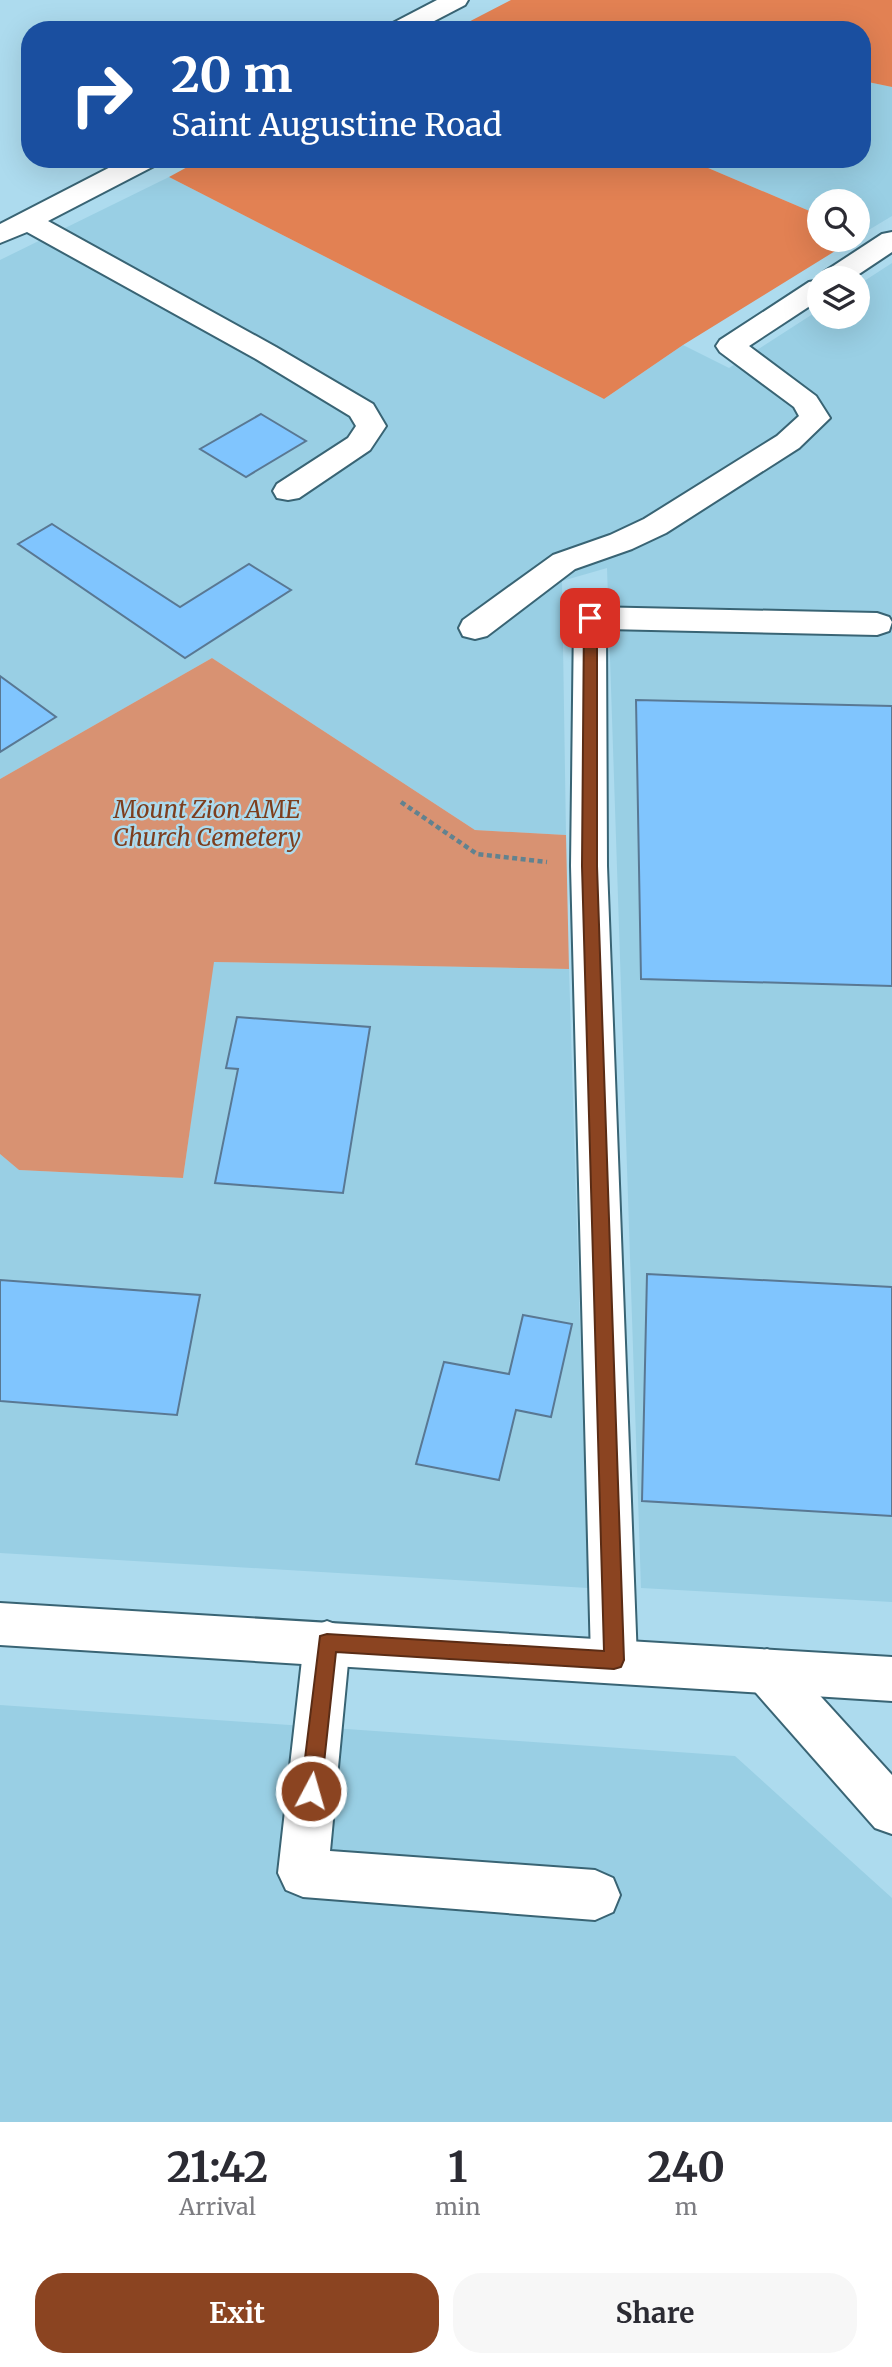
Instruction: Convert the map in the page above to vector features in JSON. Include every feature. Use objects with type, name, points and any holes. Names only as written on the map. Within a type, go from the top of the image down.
[{"type":"street","points":[[415,21],[456,0]]},
{"type":"street","points":[[0,235],[130,168]]},
{"type":"street","points":[[27,221],[266,353],[362,410],[371,426],[359,444],[288,491]]},
{"type":"street","points":[[852,266],[892,240]]},
{"type":"street","points":[[475,628],[564,562],[621,542],[655,526],[788,442],[816,418],[806,402],[730,346],[807,296]]},
{"type":"street","points":[[614,1660],[590,866],[590,618],[877,624]]},
{"type":"street","points":[[0,1624],[327,1642],[892,1679]]},
{"type":"street","points":[[327,1642],[303,1873],[595,1895]]},
{"type":"street","points":[[767,1671],[892,1811]]},
{"type":"path","points":[[401,802],[477,854],[590,866]]},
{"type":"shaded area","points":[[511,0],[892,0],[892,87],[871,83],[871,21],[470,21]]},
{"type":"shaded area","points":[[871,83],[892,87],[892,216],[870,229],[870,189],[807,189],[807,210],[708,168],[871,168]]},
{"type":"shaded area","points":[[186,168],[708,168],[807,210],[807,252],[834,252],[683,345],[604,399],[169,177]]},
{"type":"shaded area","points":[[169,177],[604,399],[683,345],[729,368],[807,318],[807,329],[870,329],[870,277],[892,263],[892,1602],[641,1588],[607,568],[562,581],[566,835],[475,830],[212,658],[0,779],[0,260]]},
{"type":"shaded area","points":[[213,962],[569,969],[588,1588],[0,1553],[0,1154],[19,1170],[183,1178]]},
{"type":"shaded area","points":[[0,1705],[735,1756],[892,1898],[892,2122],[0,2122]]},
{"type":"green space","name":"Mount Zion AME Church Cemetery","points":[[212,658],[475,830],[566,835],[569,969],[214,962],[183,1178],[19,1170],[0,1154],[0,779]]},
{"type":"building","points":[[261,414],[306,441],[246,477],[200,449]]},
{"type":"building","points":[[52,524],[180,607],[249,564],[291,590],[185,658],[18,544]]},
{"type":"building","points":[[0,676],[56,717],[0,752]]},
{"type":"building","points":[[636,700],[892,706],[892,986],[641,979]]},
{"type":"building","points":[[237,1017],[370,1027],[343,1193],[215,1183],[238,1069],[226,1068]]},
{"type":"building","points":[[647,1274],[892,1287],[892,1516],[642,1501]]},
{"type":"building","points":[[0,1280],[200,1295],[177,1415],[0,1401]]},
{"type":"building","points":[[523,1315],[572,1324],[551,1417],[516,1410],[499,1480],[416,1464],[444,1362],[509,1374]]},
{"type":"route","points":[[311,1791],[327,1642],[614,1660],[590,866],[590,618]]}]
